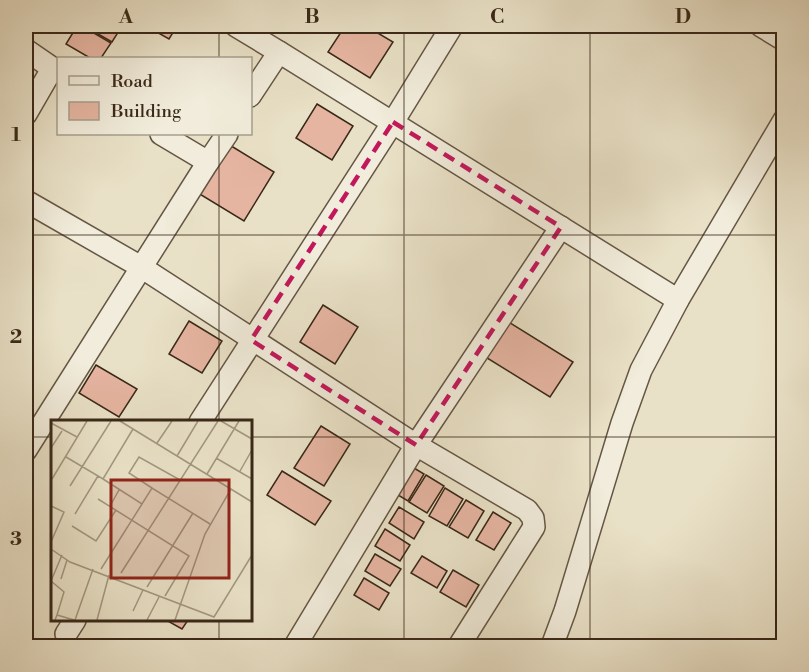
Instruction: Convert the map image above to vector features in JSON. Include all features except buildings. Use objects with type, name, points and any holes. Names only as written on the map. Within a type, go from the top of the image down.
[{"type":"street","points":[[236,26],[678,300]]},
{"type":"street","points":[[201,420],[452,26]]},
{"type":"street","points":[[760,26],[783,40]]},
{"type":"street","points":[[26,50],[56,70],[26,114]]},
{"type":"street","points":[[252,93],[279,52]]},
{"type":"street","points":[[552,646],[565,611],[622,423],[641,370],[678,300],[783,120]]},
{"type":"street","points":[[163,135],[208,162]]},
{"type":"street","points":[[26,450],[226,135]]},
{"type":"street","points":[[28,209],[141,267],[416,445],[527,510],[533,518],[534,527],[459,646]]},
{"type":"street","points":[[295,646],[416,445],[561,227]]},
{"type":"highlighted area","points":[[393,122],[561,227],[416,445],[251,340]]}]
